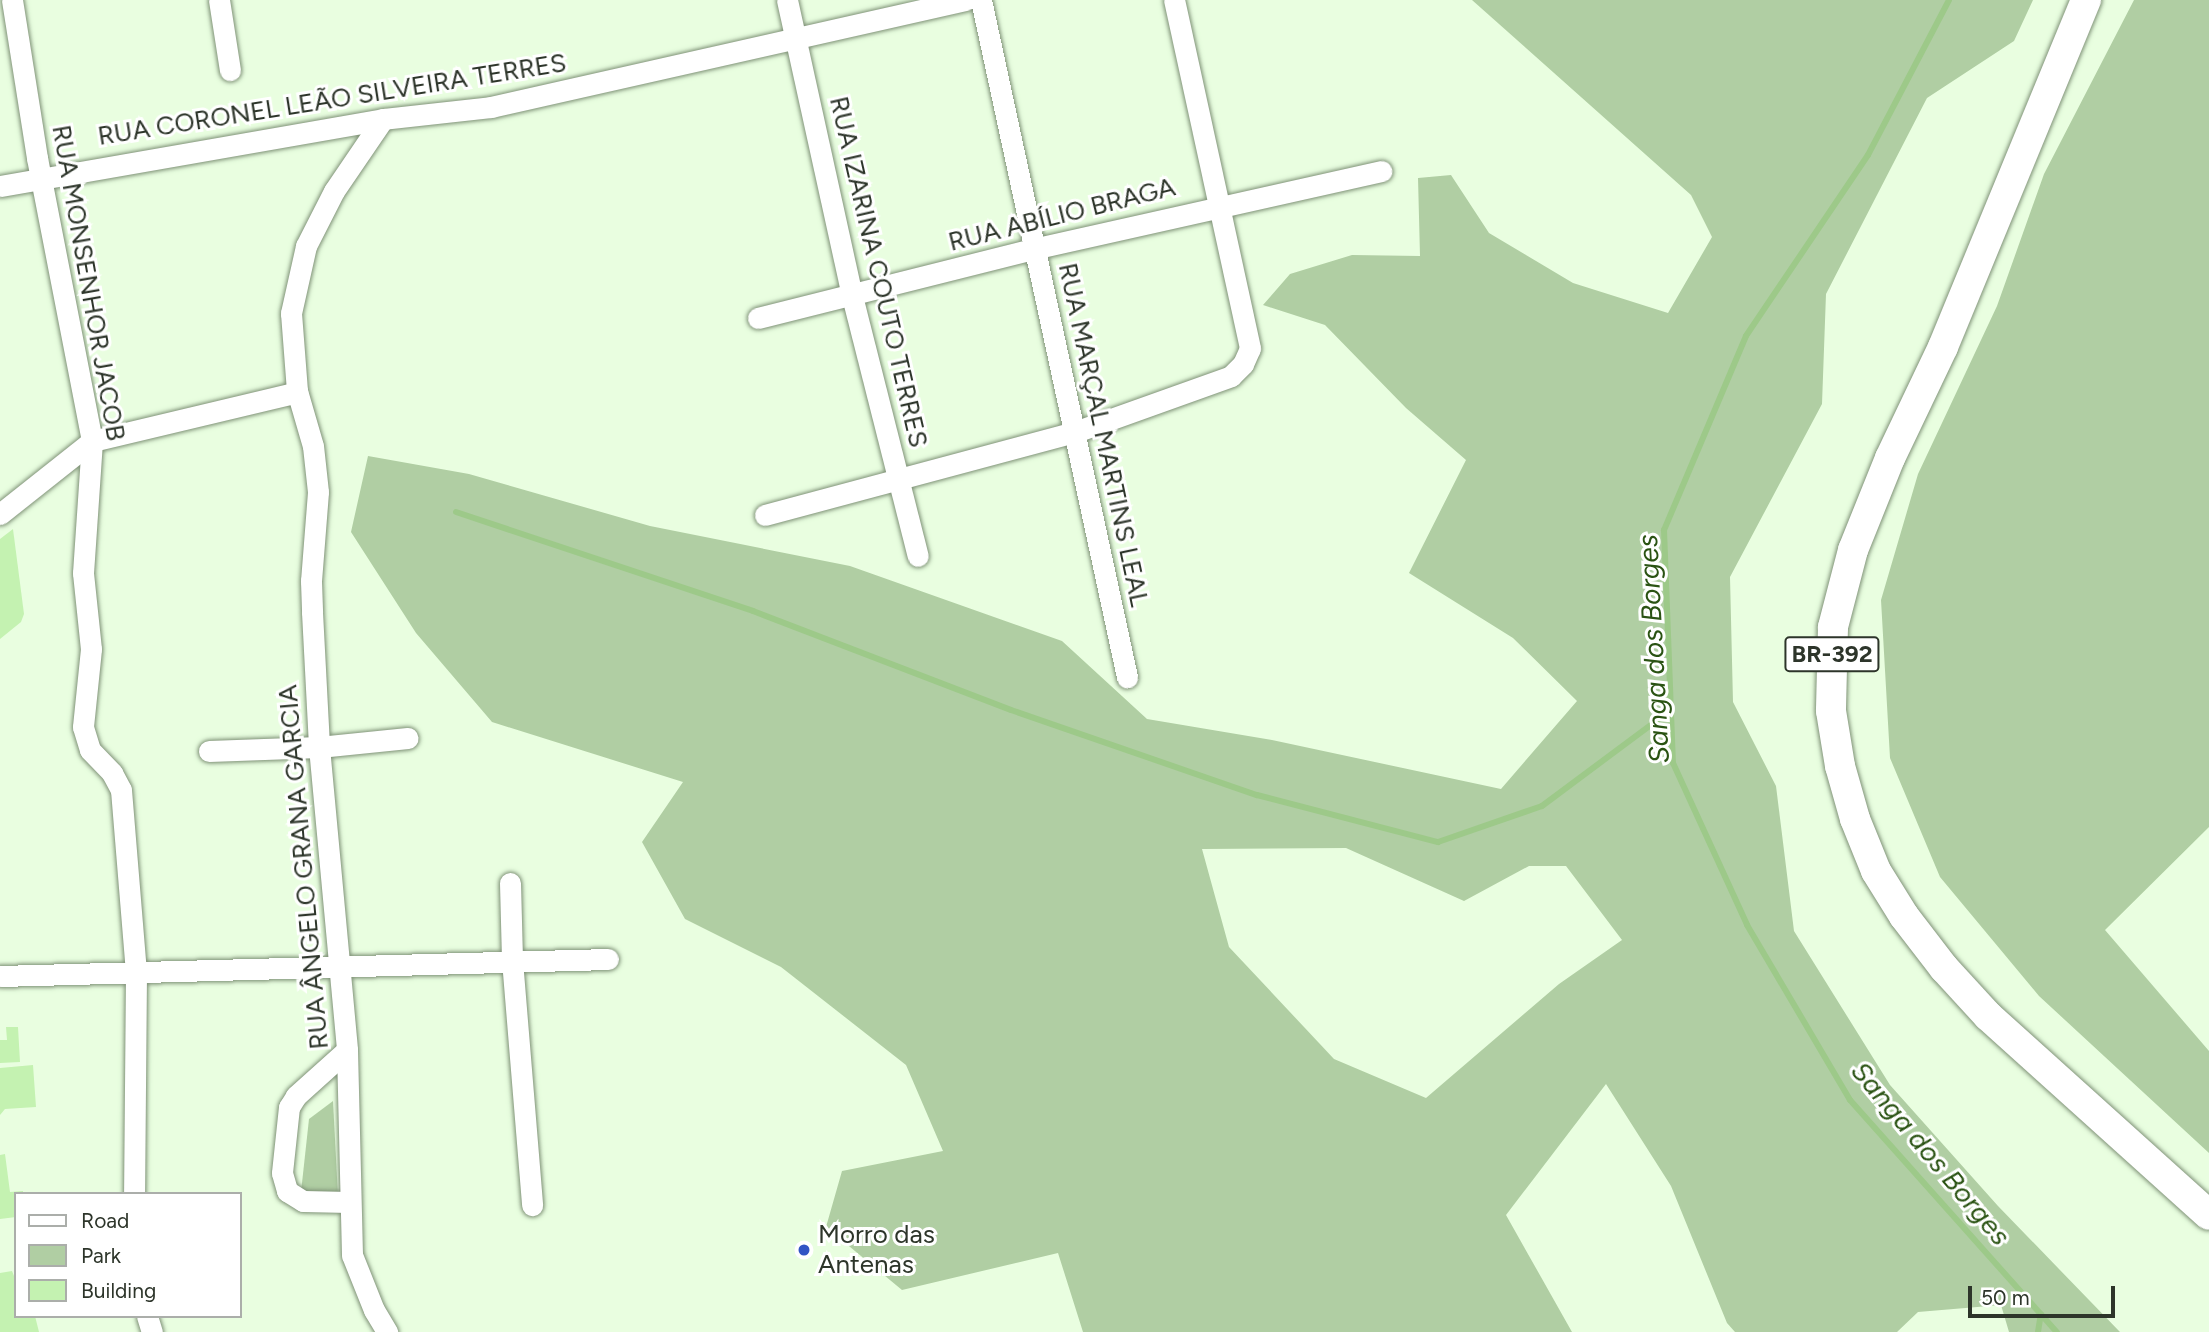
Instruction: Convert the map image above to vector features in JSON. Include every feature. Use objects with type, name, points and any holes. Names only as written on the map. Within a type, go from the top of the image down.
[{"type":"highway","name":"BR-392","points":[[2086,0],[1943,348],[1890,458],[1853,550],[1833,627],[1831,711],[1840,766],[1855,820],[1875,871],[1904,916],[1944,968],[1989,1016],[2209,1214]]},
{"type":"street","name":"RUA MONSENHOR JACOB","points":[[12,0],[41,177],[92,441],[83,573],[91,649],[83,727],[90,750],[112,773],[121,790],[136,973],[134,1192]]},
{"type":"street","points":[[219,0],[230,70]]},
{"type":"street","name":"RUA IZARINA COUTO TERRES","points":[[787,0],[852,296],[918,556]]},
{"type":"street","name":"RUA CORONEL LEÃO SILVEIRA TERRES","points":[[0,186],[383,119],[491,107],[965,0]]},
{"type":"street","name":"RUA MARÇAL MARTINS LEAL","points":[[981,0],[1127,677]]},
{"type":"street","points":[[765,515],[1075,432],[1231,376],[1243,364],[1250,348],[1174,0]]},
{"type":"street","name":"RUA ÂNGELO GRANA GARCIA","points":[[383,119],[334,191],[306,246],[291,313],[297,393],[313,446],[318,492],[311,582],[319,747],[347,1050],[352,1255],[374,1310],[387,1332]]},
{"type":"street","name":"RUA ABÍLIO BRAGA","points":[[758,318],[1033,249],[1381,171]]},
{"type":"street","points":[[0,514],[92,441],[297,393]]},
{"type":"street","points":[[209,751],[319,747],[408,738]]},
{"type":"street","points":[[510,883],[512,960],[532,1205]]},
{"type":"street","points":[[0,976],[608,959]]},
{"type":"street","points":[[347,1050],[296,1096],[289,1107],[282,1173],[287,1191],[303,1201],[349,1202]]},
{"type":"green space","points":[[1472,0],[2033,0],[2014,41],[1927,98],[1826,294],[1822,404],[1730,577],[1733,702],[1776,786],[1794,931],[1890,1085],[1998,1206],[2120,1332],[2009,1332],[2001,1305],[1918,1312],[1897,1332],[1735,1332],[1727,1323],[1671,1186],[1606,1084],[1506,1215],[1572,1332],[1083,1332],[1058,1253],[902,1290],[826,1227],[842,1171],[943,1151],[906,1065],[781,967],[685,919],[642,842],[683,782],[492,722],[416,633],[351,532],[368,456],[469,474],[650,526],[850,566],[1062,641],[1147,719],[1272,740],[1501,789],[1577,701],[1513,638],[1409,573],[1466,460],[1406,408],[1325,325],[1263,305],[1290,274],[1352,255],[1420,256],[1418,178],[1451,175],[1489,233],[1573,283],[1668,313],[1712,237],[1691,195]],"holes":[[[1346,848],[1464,901],[1529,866],[1566,866],[1622,940],[1559,984],[1426,1098],[1334,1059],[1229,947],[1202,849]]]},
{"type":"green space","points":[[2134,0],[2209,0],[2209,827],[2105,930],[2209,1051],[2209,1153],[2039,996],[1940,877],[1890,758],[1881,600],[1918,474],[1997,306],[2044,174]]},
{"type":"green space","points":[[333,1101],[338,1196],[301,1192],[309,1119]]},
{"type":"building","points":[[13,529],[24,614],[21,622],[0,639],[0,539]]},
{"type":"building","points":[[6,1027],[18,1027],[20,1062],[0,1063],[0,1040],[7,1040]]},
{"type":"building","points":[[33,1065],[36,1107],[5,1109],[0,1115],[0,1068]]},
{"type":"building","points":[[5,1154],[10,1192],[23,1191],[23,1192],[14,1192],[14,1217],[0,1219],[0,1155]]},
{"type":"building","points":[[12,1271],[14,1276],[14,1318],[36,1318],[39,1332],[0,1332],[0,1273]]},
{"type":"waterway","name":"Sanga dos Borges","points":[[1949,0],[1868,155],[1746,336],[1664,530],[1673,763],[1747,925],[1850,1100],[2057,1332]]},
{"type":"waterway","points":[[456,512],[753,611],[1011,710],[1257,795],[1438,842],[1542,806],[1671,710]]},
{"type":"waterway","points":[[2038,1332],[2041,1314]]},
{"type":"place","name":"Morro das Antenas","points":[[804,1250]]}]
